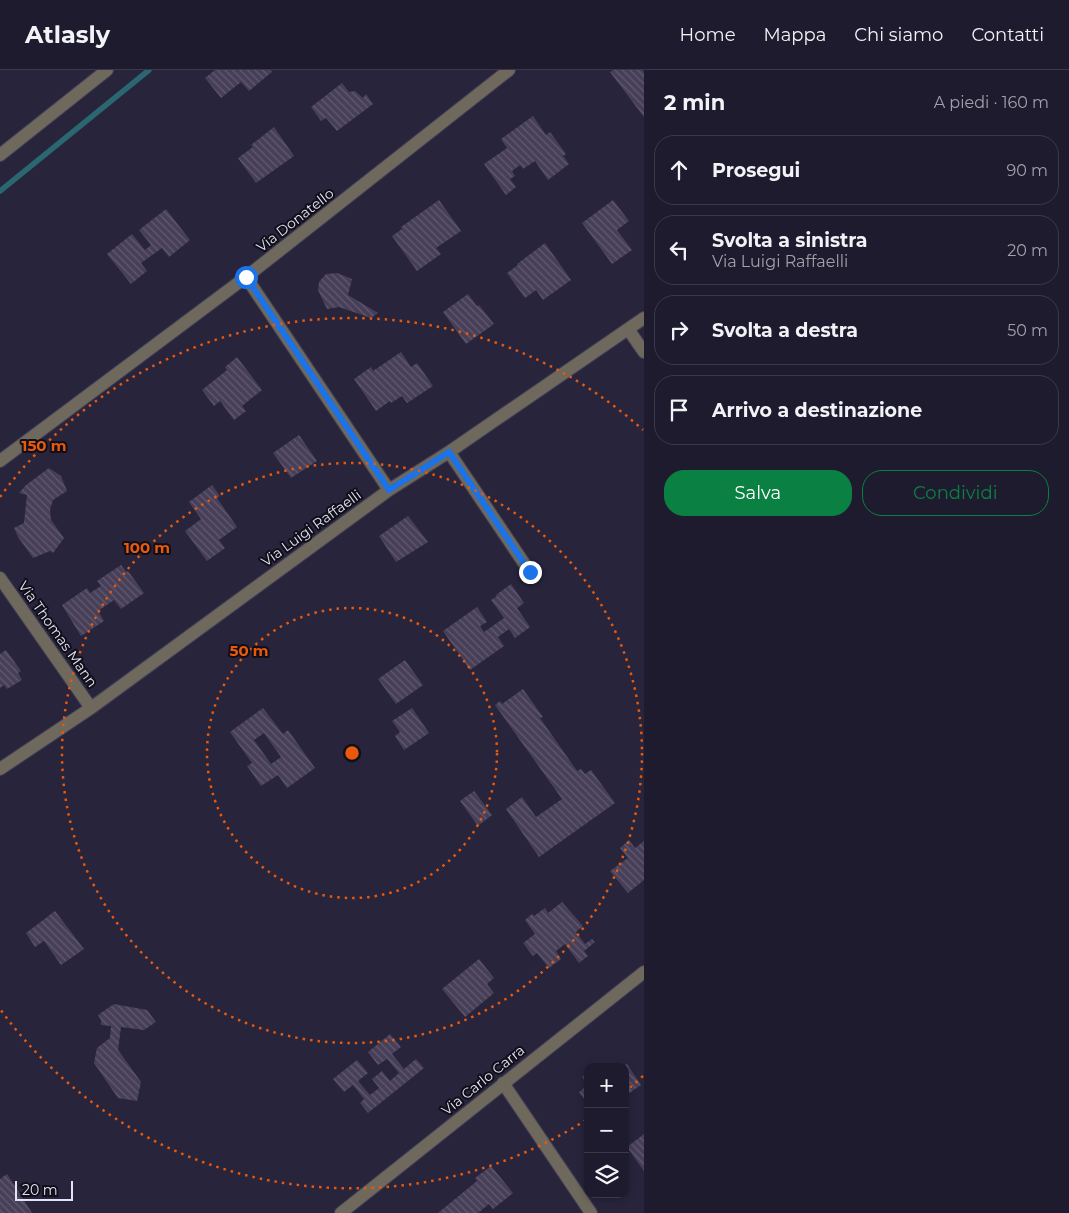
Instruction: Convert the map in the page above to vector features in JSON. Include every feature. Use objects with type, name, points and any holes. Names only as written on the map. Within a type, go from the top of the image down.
[{"type":"street","points":[[0,156],[107,70]]},
{"type":"street","name":"Via Donatello","points":[[0,461],[246,277],[509,70]]},
{"type":"street","points":[[246,277],[389,490]]},
{"type":"street","name":"Via Luigi Raffaelli","points":[[0,769],[91,708],[389,490],[449,452],[644,318]]},
{"type":"street","points":[[628,329],[644,352]]},
{"type":"street","points":[[449,452],[530,572]]},
{"type":"street","name":"Via Thomas Mann","points":[[0,578],[91,708]]},
{"type":"street","name":"Via Carlo Carra","points":[[341,1213],[644,972]]},
{"type":"street","points":[[504,1083],[591,1213]]},
{"type":"building","points":[[215,70],[270,70],[272,72],[249,91],[241,82],[221,98],[205,78]]},
{"type":"building","points":[[613,70],[642,70],[644,72],[644,117],[610,72]]},
{"type":"building","points":[[342,83],[349,92],[355,91],[363,98],[366,94],[373,104],[337,131],[326,118],[321,121],[311,107]]},
{"type":"building","points":[[533,116],[546,135],[550,132],[566,154],[563,156],[569,164],[548,180],[535,161],[523,169],[520,165],[512,171],[515,176],[510,179],[516,187],[506,195],[484,164],[507,148],[501,139]]},
{"type":"building","points":[[274,127],[294,156],[256,183],[238,158]]},
{"type":"building","points":[[439,200],[461,231],[436,248],[441,254],[417,271],[392,236],[402,229],[401,227]]},
{"type":"building","points":[[613,200],[629,221],[617,230],[632,250],[612,264],[582,223]]},
{"type":"building","points":[[166,209],[190,240],[169,257],[162,248],[141,263],[147,271],[131,284],[107,254],[132,234],[145,250],[151,245],[139,230]]},
{"type":"building","points":[[545,243],[571,280],[543,300],[536,290],[525,298],[507,273]]},
{"type":"building","points":[[337,273],[352,279],[348,295],[378,313],[371,318],[339,307],[327,309],[318,290],[319,282],[326,274]]},
{"type":"building","points":[[468,294],[494,324],[466,344],[443,312]]},
{"type":"building","points":[[401,352],[411,367],[417,363],[433,386],[407,403],[402,396],[391,403],[390,401],[376,411],[354,379],[371,367],[373,371]]},
{"type":"building","points":[[237,357],[262,390],[242,406],[246,411],[234,420],[220,401],[214,406],[202,390],[227,370],[225,367]]},
{"type":"building","points":[[299,435],[317,461],[291,478],[273,453]]},
{"type":"building","points":[[49,468],[61,476],[67,491],[53,500],[50,509],[51,520],[64,538],[53,553],[50,551],[33,558],[14,528],[24,523],[27,495],[19,493],[26,485]]},
{"type":"building","points":[[212,485],[220,496],[217,498],[237,527],[219,540],[225,548],[207,561],[185,531],[201,519],[189,502]]},
{"type":"building","points":[[408,516],[428,542],[396,562],[379,536]]},
{"type":"building","points":[[121,565],[126,572],[128,571],[144,593],[121,609],[114,600],[98,611],[104,621],[81,636],[62,605],[87,588],[90,593],[101,586],[97,581]]},
{"type":"building","points":[[511,584],[524,603],[517,608],[530,627],[515,638],[509,629],[498,637],[504,646],[470,670],[443,631],[477,607],[487,622],[480,626],[484,632],[504,618],[491,600]]},
{"type":"building","points":[[6,650],[21,671],[18,673],[22,680],[7,689],[4,685],[0,688],[0,654]]},
{"type":"building","points":[[405,660],[423,685],[396,704],[378,679]]},
{"type":"building","points":[[523,689],[543,717],[540,718],[577,771],[581,769],[585,774],[591,770],[615,803],[539,857],[506,809],[522,797],[536,817],[562,799],[495,705],[500,701],[502,704]]},
{"type":"building","points":[[263,708],[283,734],[288,730],[315,768],[287,788],[278,775],[261,786],[247,766],[252,763],[230,732]],"holes":[[[264,733],[281,757],[271,764],[254,740]]]},
{"type":"building","points":[[412,708],[429,733],[404,750],[395,736],[400,732],[392,721]]},
{"type":"building","points":[[474,791],[492,815],[478,826],[460,801]]},
{"type":"building","points":[[629,840],[635,848],[644,841],[644,880],[628,893],[610,871],[628,858],[620,848]]},
{"type":"building","points":[[562,902],[583,926],[576,932],[585,944],[592,939],[595,942],[584,951],[588,956],[579,963],[565,944],[556,951],[561,959],[549,968],[537,953],[533,956],[523,943],[535,934],[525,920],[532,914],[534,916],[545,908],[548,913]]},
{"type":"building","points":[[55,911],[84,949],[61,965],[44,941],[35,947],[26,933]]},
{"type":"building","points":[[479,959],[494,978],[487,984],[494,993],[465,1017],[442,989]]},
{"type":"building","points":[[114,1004],[147,1010],[156,1022],[144,1030],[121,1027],[118,1050],[141,1082],[137,1101],[118,1098],[94,1063],[97,1048],[110,1038],[111,1026],[101,1025],[98,1015]]},
{"type":"building","points":[[390,1034],[401,1047],[392,1054],[404,1069],[416,1059],[424,1068],[368,1113],[360,1103],[364,1099],[353,1085],[344,1092],[333,1079],[357,1060],[368,1073],[358,1081],[370,1095],[379,1088],[372,1079],[382,1071],[390,1081],[399,1073],[387,1059],[378,1065],[368,1052]]},
{"type":"building","points":[[629,1067],[641,1085],[629,1093]]},
{"type":"building","points":[[584,1088],[584,1099],[579,1092]]},
{"type":"building","points":[[644,1134],[644,1171],[629,1150],[629,1145]]},
{"type":"building","points":[[491,1166],[513,1193],[493,1209],[489,1204],[478,1213],[438,1213],[477,1181],[475,1178]]},
{"type":"building","points":[[7,1174],[32,1213],[0,1213],[0,1179]]},
{"type":"waterway","points":[[0,191],[149,70]]},
{"type":"route","points":[[246,277],[389,490],[449,452],[530,572]]}]
